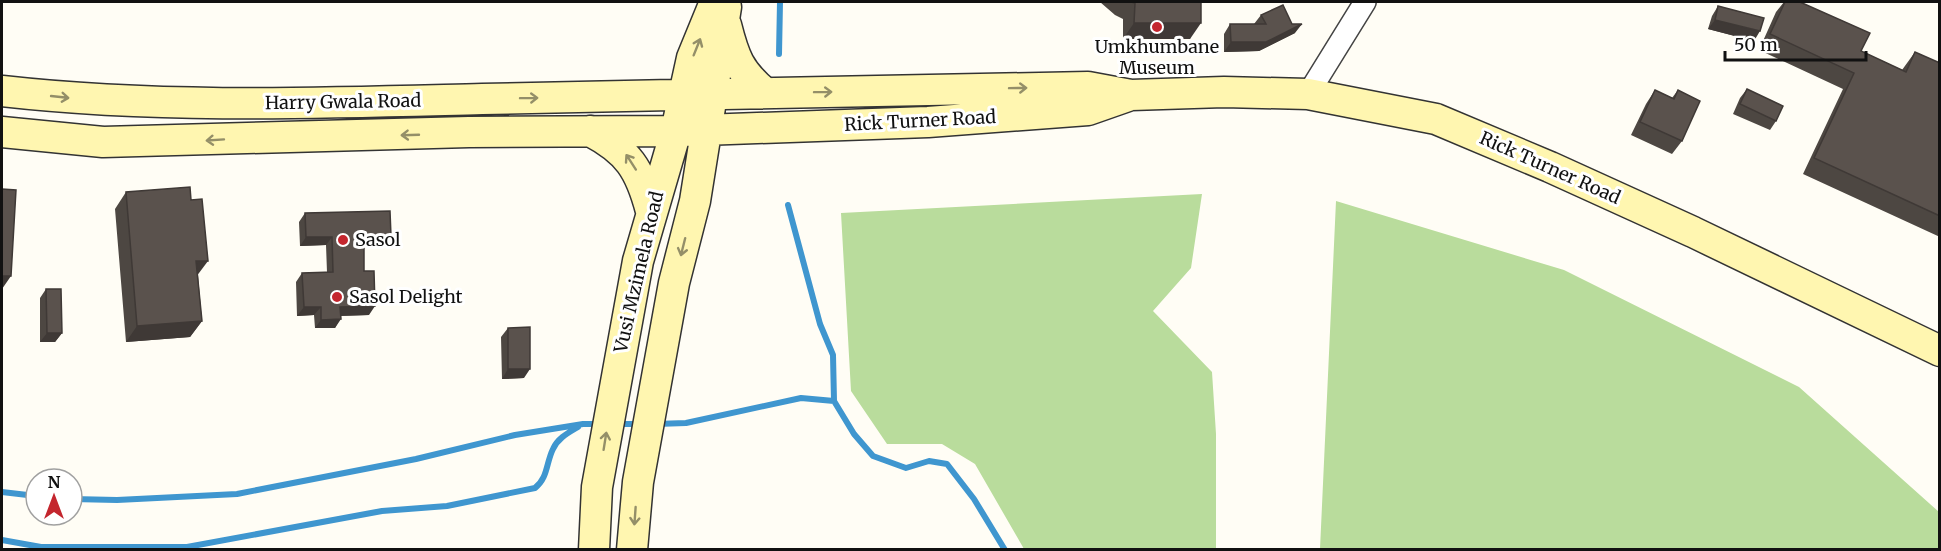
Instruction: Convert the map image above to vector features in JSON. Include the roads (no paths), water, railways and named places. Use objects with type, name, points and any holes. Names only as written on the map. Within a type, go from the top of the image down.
[{"type":"main road","points":[[722,8],[740,67],[747,78],[765,93]]},
{"type":"main road","name":"Vusi Mzimela Road","points":[[633,549],[638,482],[674,283],[695,201],[707,128],[697,95],[692,58],[722,8]]},
{"type":"main road","name":"Rick Turner Road","points":[[697,95],[1089,87],[1131,95],[1224,92],[1308,94],[1436,119],[1551,167],[1673,223],[1940,351]]},
{"type":"main road","name":"Harry Gwala Road","points":[[2,91],[65,98],[160,103],[299,103],[697,95]]},
{"type":"main road","name":"Vusi Mzimela Road","points":[[594,549],[597,487],[638,261],[676,130],[697,95]]},
{"type":"main road","name":"Rick Turner Road","points":[[676,130],[928,122],[1089,110],[1131,95]]},
{"type":"main road","points":[[695,201],[714,165],[724,153],[760,128]]},
{"type":"main road","points":[[590,130],[626,154],[645,188],[651,211]]},
{"type":"main road","name":"Harry Gwala Road","points":[[2,132],[103,142],[590,130],[676,130]]},
{"type":"street","points":[[1308,94],[1365,2]]},
{"type":"waterway","points":[[779,54],[780,2]]},
{"type":"waterway","points":[[788,205],[820,324],[833,355],[834,401]]},
{"type":"waterway","points":[[656,424],[686,423],[801,398],[834,401],[854,434],[873,456],[906,468],[929,461],[947,464],[974,499],[1005,550]]},
{"type":"waterway","points":[[84,499],[117,500],[237,494],[416,459],[515,435],[583,424],[601,424]]},
{"type":"waterway","points":[[617,424],[640,424]]},
{"type":"waterway","points":[[2,540],[41,547],[187,547],[382,511],[447,506],[535,488],[545,475],[555,445],[578,427]]},
{"type":"waterway","points":[[2,492],[24,495]]},
{"type":"place","name":"Umkhumbane Museum","points":[[1157,27]]},
{"type":"place","name":"Sasol","points":[[343,240]]},
{"type":"place","name":"Sasol Delight","points":[[337,297]]}]
